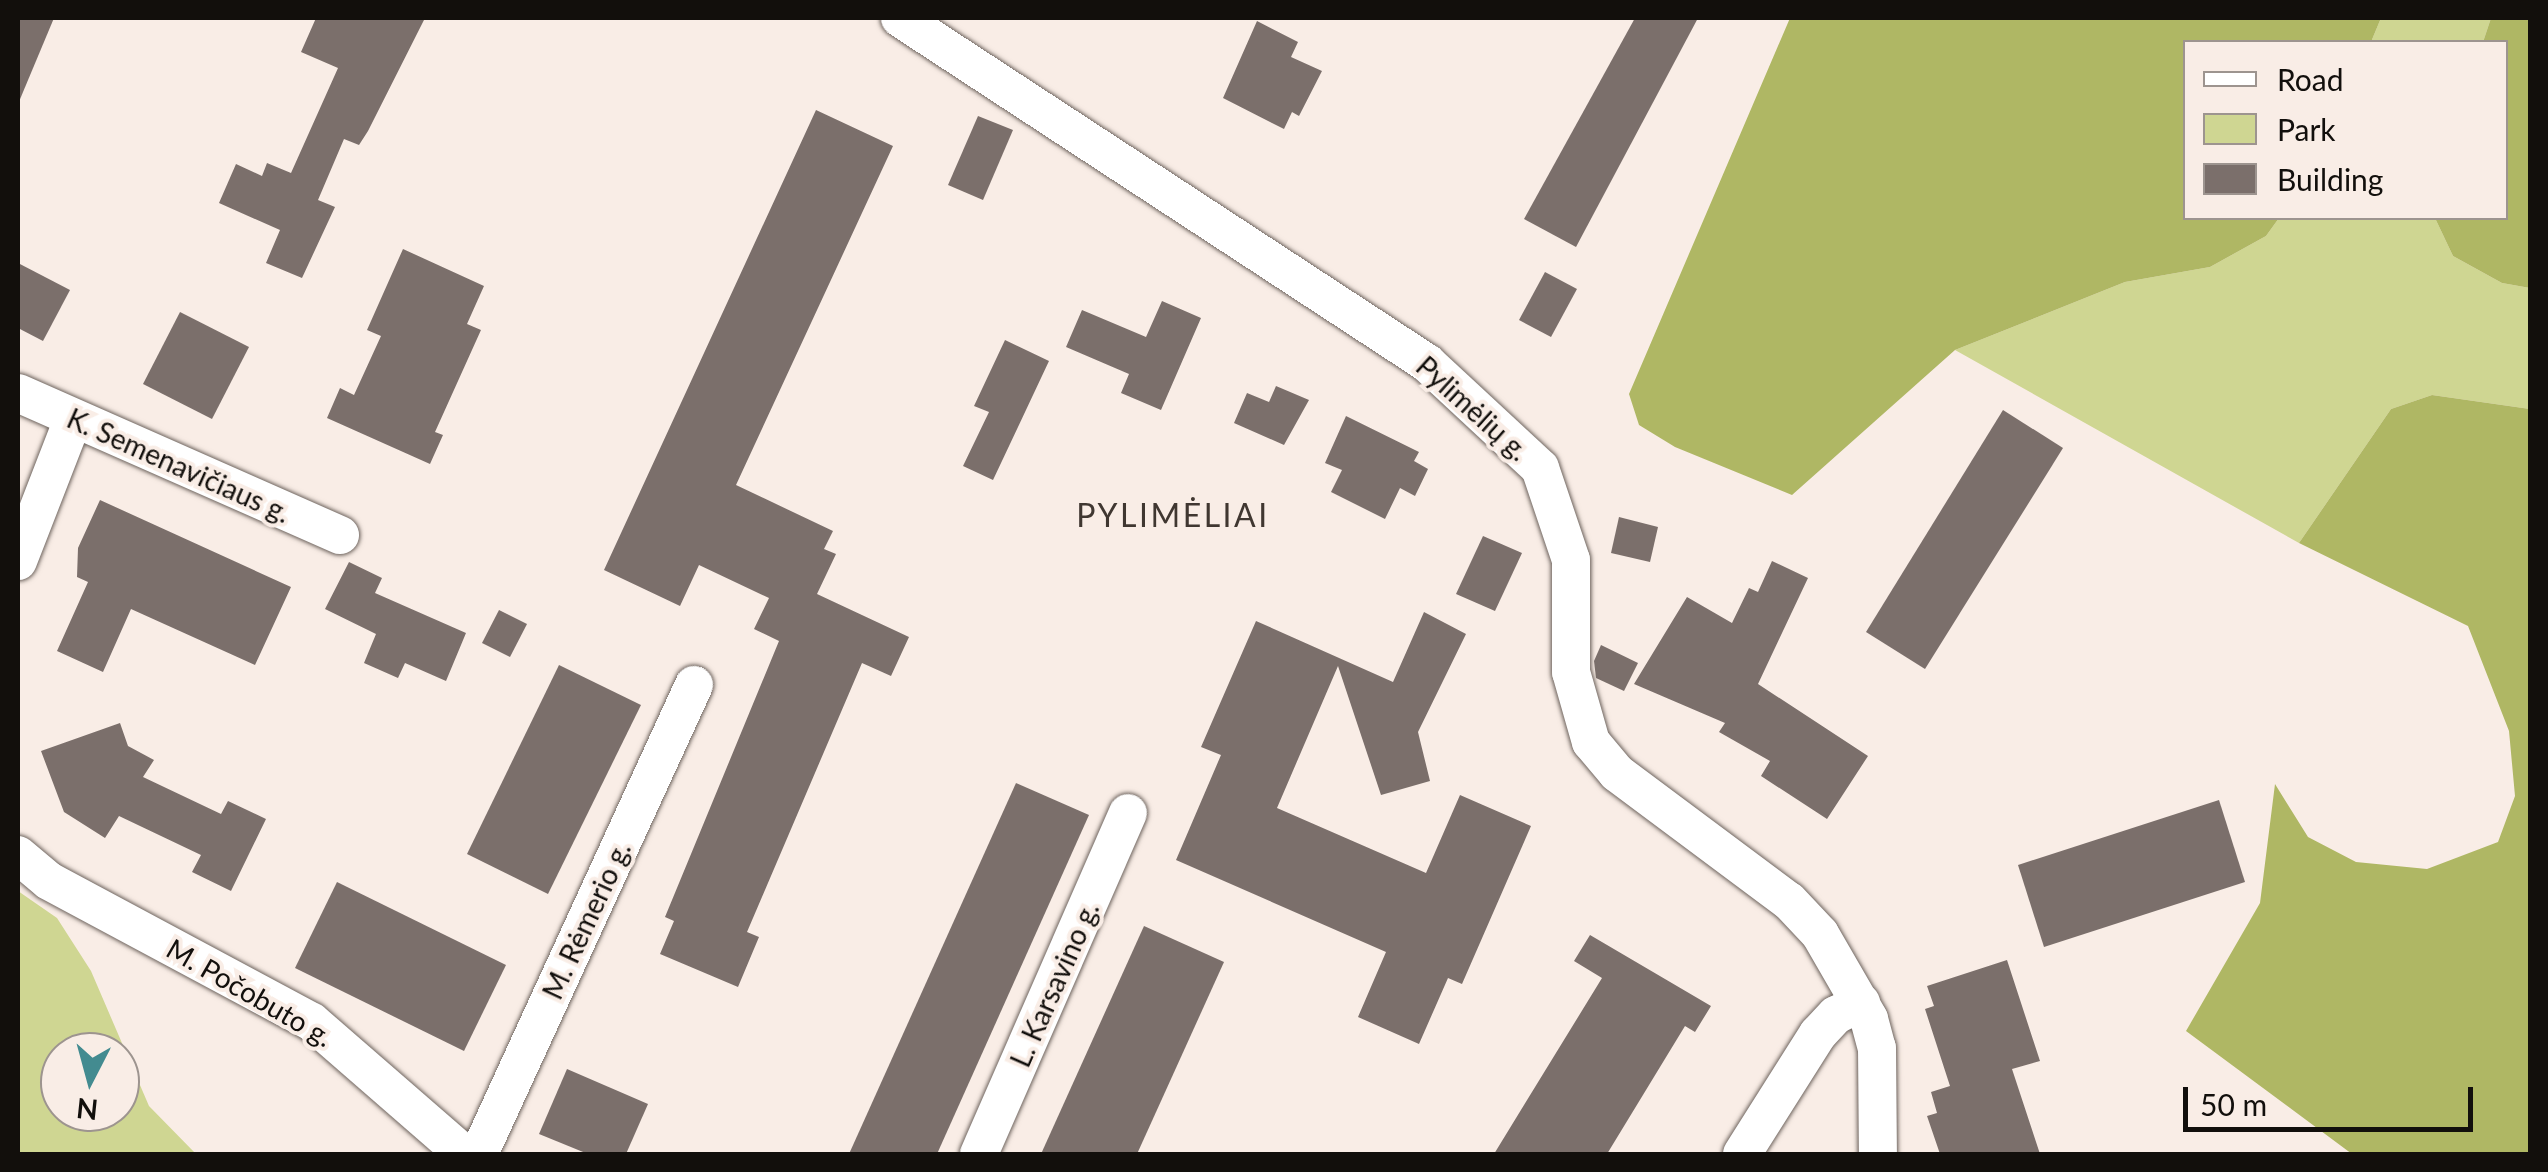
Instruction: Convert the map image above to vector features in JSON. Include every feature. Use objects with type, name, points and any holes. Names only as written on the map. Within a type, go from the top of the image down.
[{"type":"street","name":"Pylimėlių g.","points":[[900,18],[1427,363],[1540,468],[1572,560],[1571,672],[1590,742],[1633,786],[1789,900],[1820,934],[1861,1003],[1877,1048],[1878,1154]]},
{"type":"street","name":"K. Semenavičiaus g.","points":[[18,393],[340,536]]},
{"type":"street","points":[[18,562],[73,419]]},
{"type":"street","name":"M. Rėmerio g.","points":[[479,1154],[694,685]]},
{"type":"street","name":"L. Karsavino g.","points":[[979,1154],[1128,813]]},
{"type":"street","name":"M. Počobuto g.","points":[[18,856],[49,881],[312,1022],[464,1154]]},
{"type":"street","points":[[1742,1154],[1818,1034],[1861,1003]]},
{"type":"green space","points":[[1790,18],[2381,18],[2372,40],[2183,40],[2183,220],[2278,220],[2266,236],[2210,267],[2125,282],[1955,350],[1792,495],[1675,447],[1639,425],[1629,394]]},
{"type":"green space","points":[[2381,18],[2491,18],[2484,40],[2372,40]]},
{"type":"green space","points":[[2491,18],[2530,18],[2530,288],[2502,283],[2453,256],[2436,220],[2508,220],[2508,40],[2484,40]]},
{"type":"green space","points":[[2278,220],[2436,220],[2453,256],[2502,283],[2530,288],[2530,409],[2432,395],[2391,409],[2299,543],[1955,350],[2125,282],[2210,267],[2266,236]]},
{"type":"green space","points":[[2432,395],[2530,409],[2530,1154],[2352,1154],[2186,1031],[2260,903],[2275,784],[2308,837],[2356,862],[2427,869],[2498,842],[2515,796],[2509,731],[2468,626],[2299,543],[2391,409]]},
{"type":"green space","points":[[18,891],[57,918],[91,971],[117,1032],[40,1032],[40,1132],[140,1132],[140,1085],[149,1106],[196,1154],[18,1154]]},
{"type":"building","points":[[18,18],[54,18],[18,104]]},
{"type":"building","points":[[316,18],[425,18],[359,145],[344,139],[318,200],[335,207],[302,278],[266,263],[280,230],[219,203],[236,164],[262,176],[267,163],[291,173],[338,68],[301,52]]},
{"type":"building","points":[[1635,18],[1698,18],[1576,247],[1524,219]]},
{"type":"building","points":[[1257,21],[1298,42],[1291,57],[1322,71],[1299,116],[1292,112],[1284,129],[1223,98]]},
{"type":"building","points":[[816,110],[893,146],[736,485],[833,531],[824,549],[836,554],[817,594],[909,637],[891,676],[862,663],[747,932],[759,937],[738,987],[660,954],[674,921],[665,917],[779,641],[754,629],[769,598],[699,565],[680,606],[604,570]]},
{"type":"building","points":[[978,116],[1013,130],[983,200],[948,185]]},
{"type":"building","points":[[403,249],[484,286],[467,324],[481,330],[435,432],[443,435],[430,464],[327,418],[340,388],[354,395],[381,336],[367,330]]},
{"type":"building","points":[[18,263],[70,290],[43,341],[18,328]]},
{"type":"building","points":[[1545,272],[1577,289],[1551,337],[1519,320]]},
{"type":"building","points":[[1162,301],[1201,318],[1161,410],[1121,393],[1129,374],[1066,347],[1082,310],[1146,337]]},
{"type":"building","points":[[180,312],[249,347],[212,419],[143,384]]},
{"type":"building","points":[[1005,340],[1049,361],[993,480],[963,466],[989,412],[974,406]]},
{"type":"building","points":[[1276,386],[1309,400],[1284,445],[1234,423],[1247,393],[1269,402]]},
{"type":"building","points":[[2003,410],[2063,448],[1925,669],[1866,632]]},
{"type":"building","points":[[1346,416],[1419,452],[1414,461],[1428,469],[1415,496],[1400,488],[1385,519],[1331,492],[1342,470],[1325,463]]},
{"type":"building","points":[[100,500],[291,587],[255,665],[131,609],[103,672],[57,651],[88,582],[77,577],[78,548]]},
{"type":"building","points":[[1619,517],[1658,527],[1650,562],[1611,553]]},
{"type":"building","points":[[1483,536],[1522,553],[1495,611],[1456,594]]},
{"type":"building","points":[[1772,561],[1808,578],[1758,684],[1868,756],[1827,819],[1761,776],[1770,761],[1719,732],[1725,723],[1634,684],[1687,597],[1732,623],[1749,588],[1758,592]]},
{"type":"building","points":[[349,562],[382,578],[375,593],[466,633],[446,681],[405,663],[398,678],[364,663],[376,634],[325,609]]},
{"type":"building","points":[[499,610],[527,624],[510,657],[482,643]]},
{"type":"building","points":[[1424,612],[1466,634],[1418,732],[1430,781],[1381,795],[1338,666],[1277,808],[1426,873],[1460,795],[1531,826],[1462,984],[1448,978],[1419,1044],[1358,1017],[1386,952],[1176,860],[1221,755],[1201,747],[1256,621],[1393,682]]},
{"type":"building","points":[[1601,645],[1638,663],[1624,691],[1596,678],[1594,661]]},
{"type":"building","points":[[559,665],[641,705],[548,894],[467,854]]},
{"type":"building","points":[[120,723],[128,746],[154,760],[143,777],[221,814],[228,801],[266,819],[231,891],[192,872],[201,855],[119,816],[105,838],[64,812],[41,751]]},
{"type":"building","points":[[1016,783],[1089,815],[937,1154],[849,1154]]},
{"type":"building","points":[[2219,800],[2245,882],[2044,947],[2018,865]]},
{"type":"building","points":[[337,882],[506,965],[464,1051],[295,968]]},
{"type":"building","points":[[1144,926],[1224,962],[1137,1154],[1041,1154]]},
{"type":"building","points":[[1590,935],[1711,1006],[1695,1032],[1685,1026],[1607,1154],[1494,1154],[1602,978],[1574,961]]},
{"type":"building","points":[[2007,960],[2040,1061],[2012,1069],[2040,1154],[1940,1154],[1927,1116],[1937,1113],[1931,1092],[1950,1086],[1925,1009],[1934,1006],[1927,986]]},
{"type":"building","points":[[567,1069],[648,1104],[626,1154],[588,1154],[539,1134]]},
{"type":"district","name":"PYLIMĖLIAI","points":[[1173,515]]}]
